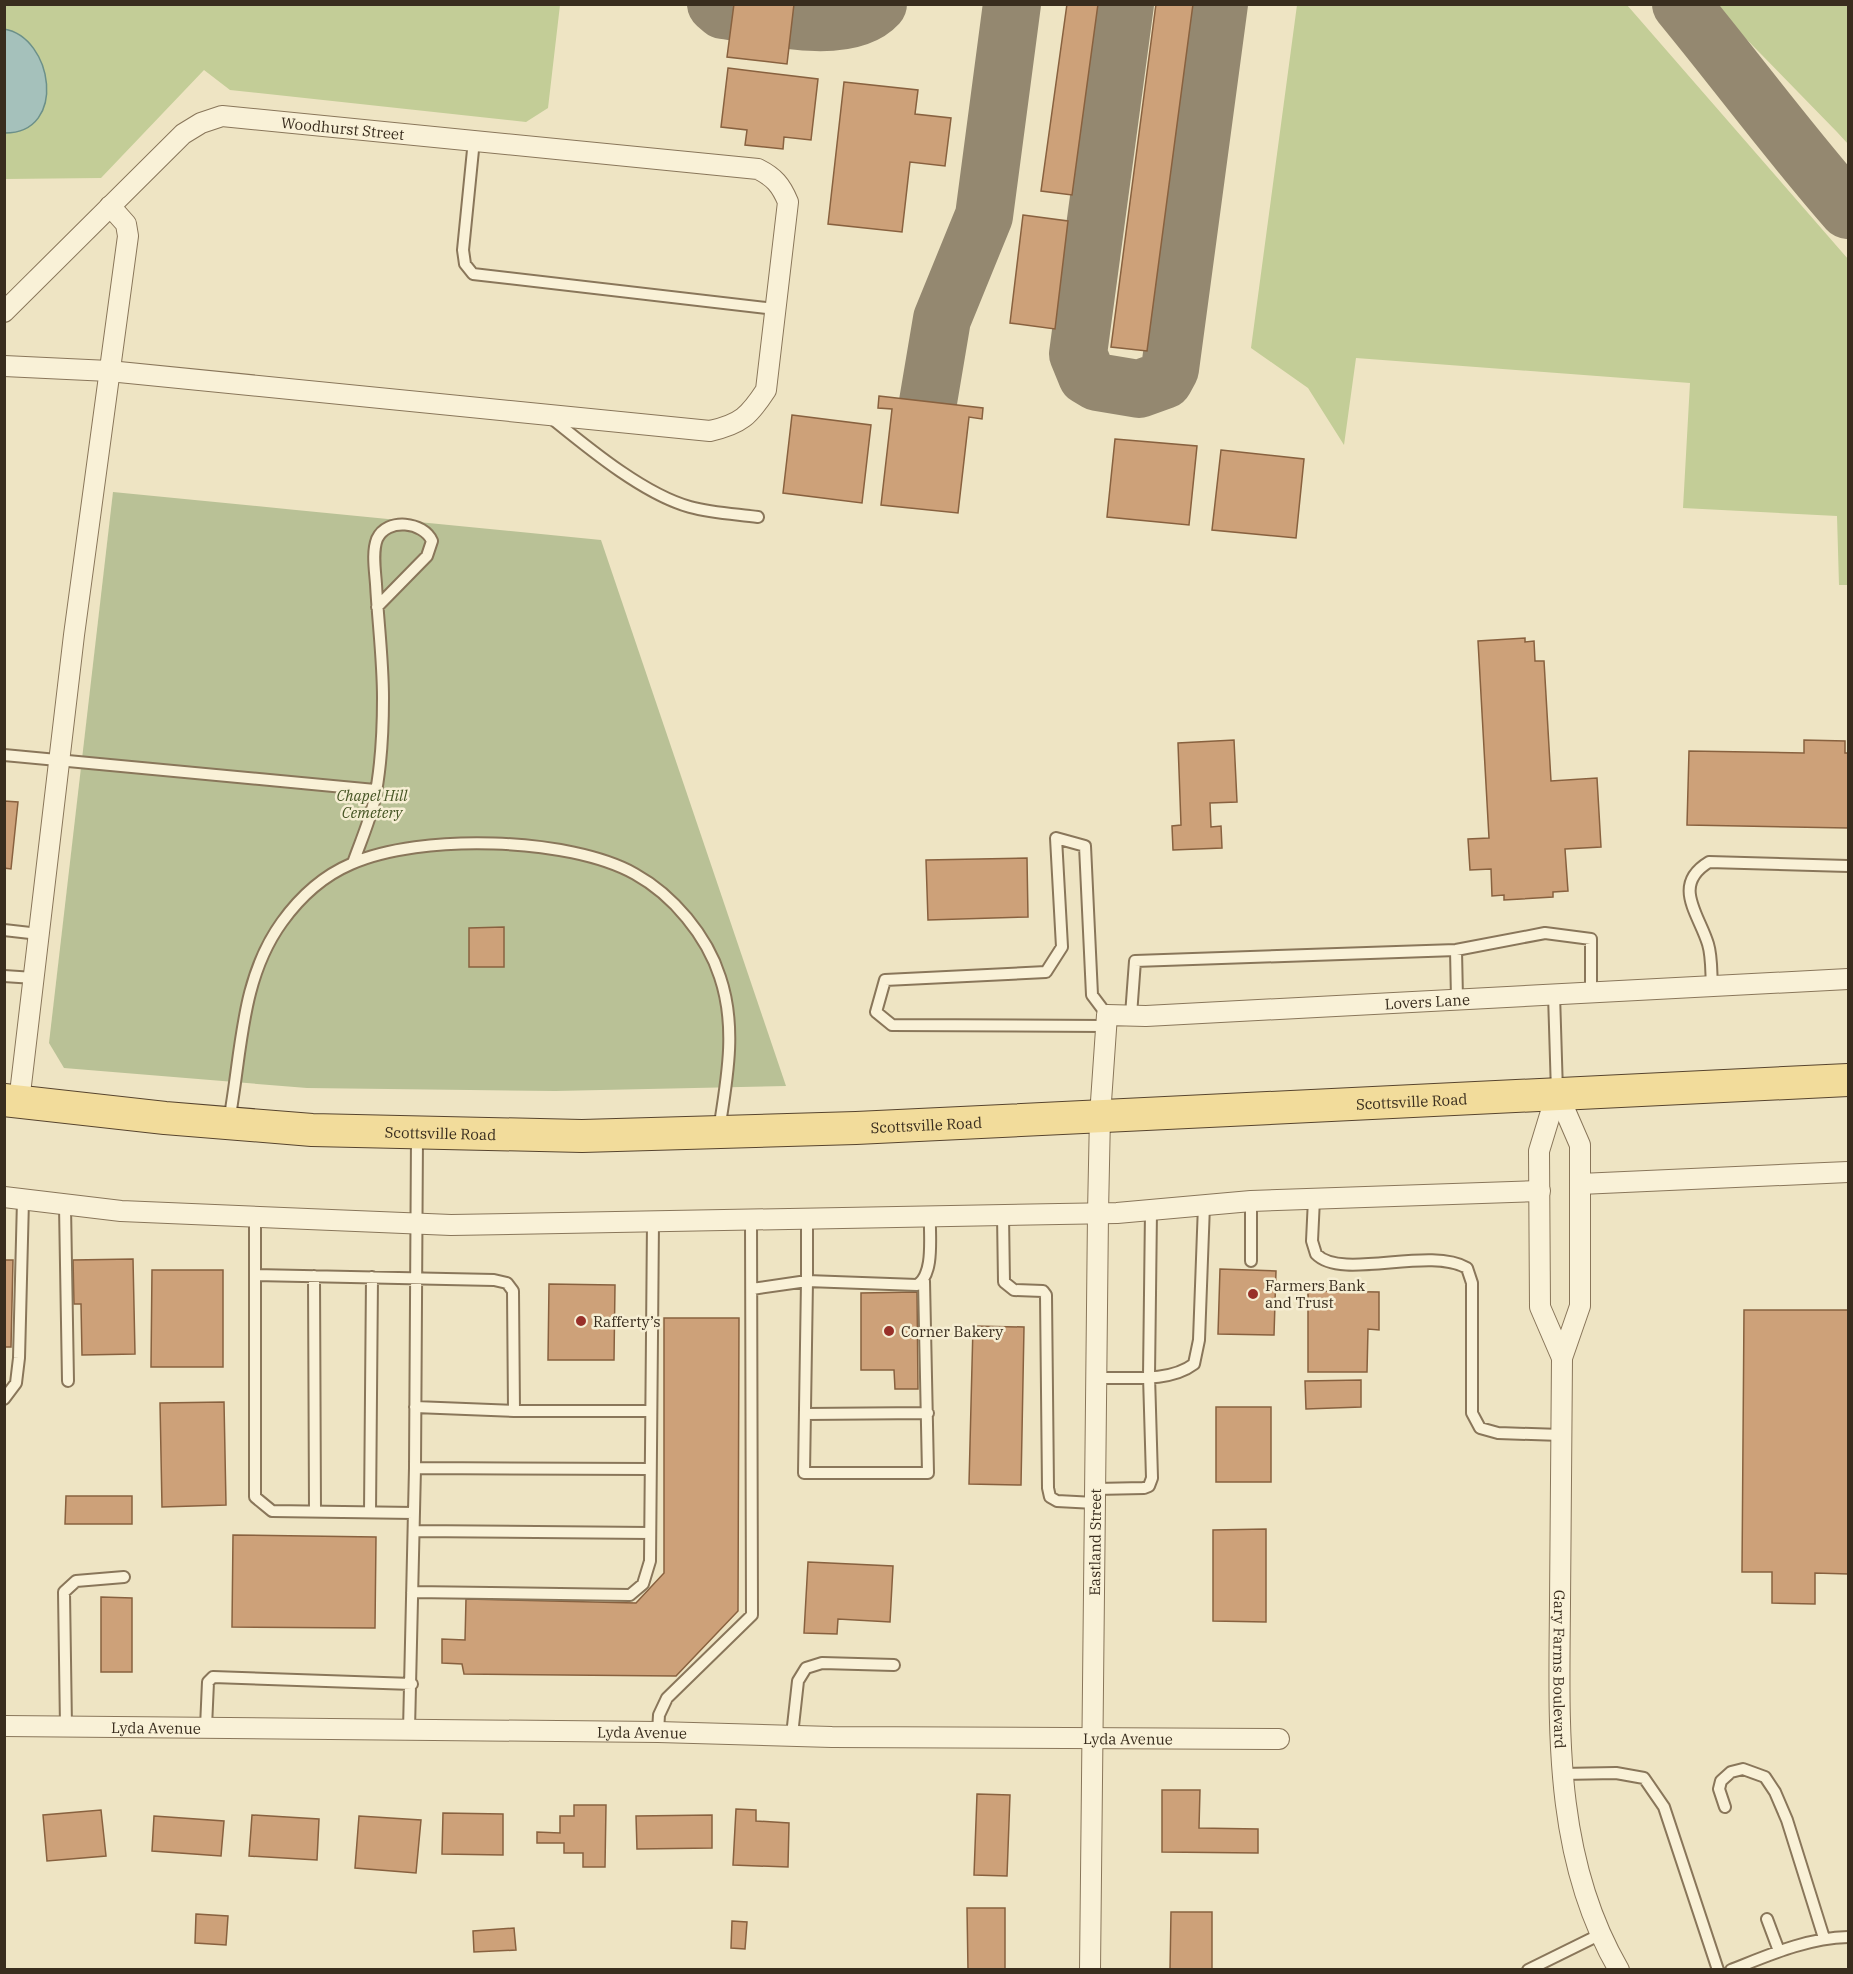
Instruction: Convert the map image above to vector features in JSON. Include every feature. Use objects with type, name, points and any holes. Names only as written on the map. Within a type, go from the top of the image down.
[{"type":"main road","name":"Scottsville Road","points":[[12,1101],[228,1124],[417,1135],[582,1136],[718,1133],[1848,1080]]},
{"type":"street","name":"Woodhurst Street","points":[[4,312],[183,135],[201,123],[222,116],[758,168],[772,176],[782,187],[788,202],[775,309]]},
{"type":"street","points":[[12,1101],[34,978],[128,236],[126,224],[110,206]]},
{"type":"street","points":[[4,366],[110,371],[710,431],[736,425],[752,411],[766,390],[775,309]]},
{"type":"street","name":"Lovers Lane","points":[[1107,1020],[1131,1016],[1848,979]]},
{"type":"street","points":[[1100,1116],[1107,1020]]},
{"type":"street","name":"Gary Farms Boulevard","points":[[1557,1092],[1580,1145],[1580,1306],[1562,1358],[1559,1721],[1562,1774],[1572,1842],[1583,1885],[1601,1934],[1619,1970]]},
{"type":"street","name":"Gary Farms Boulevard","points":[[1557,1092],[1539,1151],[1540,1307],[1562,1358]]},
{"type":"street","name":"Eastland Street","points":[[1090,1970],[1100,1116]]},
{"type":"street","points":[[1580,1184],[1848,1172]]},
{"type":"street","points":[[14,1199],[65,1206],[255,1218],[417,1224],[1098,1214],[1251,1201],[1540,1191]]},
{"type":"street","name":"Lyda Avenue","points":[[4,1726],[1279,1739]]},
{"type":"lane","points":[[474,140],[463,250],[465,264],[473,274],[775,309]]},
{"type":"lane","points":[[548,415],[590,450],[659,495],[688,506],[758,517]]},
{"type":"lane","points":[[353,863],[374,803],[383,698],[377,607],[374,556],[377,540],[383,530],[392,525],[418,527],[428,532],[432,541],[427,556],[377,607]]},
{"type":"lane","points":[[4,755],[375,790]]},
{"type":"lane","points":[[1056,838],[1085,846],[1092,995],[1107,1020],[892,1025],[876,1012],[885,980],[1046,972],[1062,947],[1056,838]]},
{"type":"lane","points":[[228,1124],[246,1005],[264,952],[283,920],[308,892],[322,880],[353,863],[428,847],[512,844],[553,848],[595,857],[635,874],[653,886],[685,917],[699,936],[720,975],[729,1017],[729,1059],[718,1133]]},
{"type":"lane","points":[[1712,986],[1709,945],[1690,902],[1691,883],[1697,869],[1710,862],[1848,866]]},
{"type":"lane","points":[[4,930],[39,934]]},
{"type":"lane","points":[[1131,1016],[1136,961],[1456,950],[1545,933],[1591,939],[1591,993]]},
{"type":"lane","points":[[1456,950],[1457,999]]},
{"type":"lane","points":[[4,976],[34,978]]},
{"type":"lane","points":[[1554,994],[1557,1092]]},
{"type":"lane","points":[[409,1730],[412,1684],[415,1468],[417,1135]]},
{"type":"lane","points":[[4,1398],[16,1383],[19,1358],[14,1199]]},
{"type":"lane","points":[[1314,1199],[1312,1241],[1320,1259],[1333,1265],[1437,1260],[1456,1262],[1467,1268],[1472,1283],[1472,1413],[1480,1428],[1498,1432],[1561,1435]]},
{"type":"lane","points":[[1251,1201],[1251,1261]]},
{"type":"lane","points":[[1096,1378],[1182,1373],[1194,1364],[1199,1340],[1204,1205]]},
{"type":"lane","points":[[65,1206],[68,1381]]},
{"type":"lane","points":[[1003,1215],[1004,1282],[1014,1290],[1042,1291],[1046,1295],[1048,1488],[1050,1497],[1057,1501],[1144,1488],[1149,1486],[1152,1478],[1149,1376],[1151,1211]]},
{"type":"lane","points":[[807,1218],[804,1473],[928,1473],[924,1281],[927,1271],[930,1216]]},
{"type":"lane","points":[[255,1218],[255,1497],[272,1511],[414,1513]]},
{"type":"lane","points":[[658,1732],[659,1715],[667,1698],[752,1615],[751,1219]]},
{"type":"lane","points":[[412,1592],[630,1595],[643,1584],[650,1561],[653,1222]]},
{"type":"lane","points":[[255,1275],[507,1282],[513,1291],[514,1411]]},
{"type":"lane","points":[[314,1276],[315,1512]]},
{"type":"lane","points":[[370,1512],[372,1277]]},
{"type":"lane","points":[[752,1289],[807,1281],[917,1285],[924,1281]]},
{"type":"lane","points":[[415,1407],[514,1411],[651,1411]]},
{"type":"lane","points":[[805,1414],[928,1413]]},
{"type":"lane","points":[[415,1468],[650,1469]]},
{"type":"lane","points":[[414,1531],[650,1533]]},
{"type":"lane","points":[[66,1727],[64,1592],[76,1581],[124,1577]]},
{"type":"lane","points":[[792,1735],[798,1681],[806,1668],[822,1663],[894,1665]]},
{"type":"lane","points":[[206,1727],[208,1682],[213,1677],[412,1684]]},
{"type":"lane","points":[[1725,1807],[1719,1789],[1721,1781],[1731,1773],[1743,1769],[1765,1777],[1775,1792],[1787,1820],[1824,1938]]},
{"type":"lane","points":[[1562,1774],[1616,1773],[1644,1778],[1664,1807],[1719,1970]]},
{"type":"lane","points":[[1767,1919],[1779,1951]]},
{"type":"lane","points":[[1528,1970],[1601,1934]]},
{"type":"lane","points":[[1731,1970],[1779,1951],[1824,1938],[1848,1938]]},
{"type":"green space","points":[[4,5],[560,5],[548,108],[526,122],[230,90],[204,70],[101,178],[5,179]]},
{"type":"green space","points":[[1297,5],[1627,5],[1848,259],[1848,585],[1839,585],[1837,516],[1683,508],[1690,383],[1356,358],[1344,445],[1308,388],[1251,348]]},
{"type":"green space","points":[[1713,5],[1848,5],[1848,144],[1837,132]]},
{"type":"green space","name":"Chapel Hill Cemetery","points":[[113,492],[601,540],[786,1086],[555,1091],[307,1088],[64,1068],[49,1043]]},
{"type":"water","points":[[4,29],[21,36],[34,49],[42,65],[47,84],[45,102],[38,118],[25,129],[5,133]]},
{"type":"building","points":[[734,4],[794,4],[787,64],[727,57]]},
{"type":"building","points":[[1067,4],[1098,4],[1072,195],[1041,191]]},
{"type":"building","points":[[1156,4],[1193,4],[1147,351],[1111,347]]},
{"type":"building","points":[[728,68],[818,79],[811,140],[784,137],[783,149],[745,145],[747,130],[721,127]]},
{"type":"building","points":[[844,82],[918,90],[915,114],[951,118],[945,166],[910,162],[902,232],[828,224]]},
{"type":"building","points":[[1023,215],[1068,221],[1055,329],[1010,323]]},
{"type":"building","points":[[879,396],[983,408],[982,419],[969,417],[958,513],[881,505],[892,409],[878,408]]},
{"type":"building","points":[[792,415],[871,425],[862,503],[783,493]]},
{"type":"building","points":[[1115,439],[1197,446],[1189,525],[1107,517]]},
{"type":"building","points":[[1221,450],[1304,459],[1296,538],[1212,530]]},
{"type":"building","points":[[1525,638],[1525,642],[1534,641],[1535,661],[1544,661],[1551,781],[1597,778],[1601,847],[1565,849],[1568,891],[1553,892],[1553,897],[1504,900],[1504,895],[1492,896],[1491,869],[1470,870],[1468,839],[1489,838],[1478,641]]},
{"type":"building","points":[[1234,740],[1237,802],[1210,803],[1211,827],[1221,826],[1222,848],[1173,850],[1172,826],[1181,825],[1178,743]]},
{"type":"building","points":[[1804,740],[1845,741],[1845,753],[1848,753],[1848,828],[1687,825],[1689,751],[1804,753]]},
{"type":"building","points":[[4,801],[18,802],[11,869],[4,868]]},
{"type":"building","points":[[1027,858],[1028,917],[928,920],[926,860]]},
{"type":"building","points":[[504,927],[504,967],[469,967],[469,928]]},
{"type":"building","points":[[133,1259],[135,1354],[82,1355],[81,1304],[74,1304],[73,1260]]},
{"type":"building","points":[[4,1260],[13,1260],[11,1347],[4,1347]]},
{"type":"building","points":[[1220,1269],[1276,1271],[1274,1335],[1218,1334]]},
{"type":"building","points":[[152,1270],[223,1270],[223,1367],[151,1367]]},
{"type":"building","points":[[549,1284],[615,1285],[614,1360],[548,1360]]},
{"type":"building","points":[[1308,1291],[1379,1292],[1379,1330],[1368,1329],[1367,1372],[1308,1372]]},
{"type":"building","name":"Corner Bakery","points":[[917,1292],[918,1389],[895,1389],[894,1370],[861,1370],[861,1293]]},
{"type":"building","points":[[1744,1310],[1848,1310],[1848,1574],[1815,1573],[1815,1604],[1772,1603],[1772,1572],[1742,1572]]},
{"type":"building","points":[[664,1318],[739,1318],[738,1611],[676,1676],[464,1674],[462,1664],[442,1663],[442,1639],[465,1640],[466,1599],[636,1603],[664,1573]]},
{"type":"building","points":[[973,1326],[1024,1327],[1021,1485],[969,1484]]},
{"type":"building","points":[[1361,1380],[1361,1407],[1306,1409],[1305,1381]]},
{"type":"building","points":[[224,1402],[226,1505],[162,1507],[160,1403]]},
{"type":"building","points":[[1216,1407],[1271,1407],[1271,1482],[1216,1482]]},
{"type":"building","points":[[66,1496],[132,1496],[132,1524],[65,1524]]},
{"type":"building","points":[[1266,1529],[1266,1622],[1213,1621],[1213,1530]]},
{"type":"building","points":[[233,1535],[376,1537],[375,1628],[232,1627]]},
{"type":"building","points":[[808,1562],[893,1566],[890,1622],[838,1619],[837,1634],[804,1633]]},
{"type":"building","points":[[101,1597],[132,1598],[132,1672],[101,1672]]},
{"type":"building","points":[[1162,1790],[1200,1790],[1199,1828],[1258,1829],[1258,1853],[1162,1852]]},
{"type":"building","points":[[977,1794],[1010,1795],[1007,1876],[974,1875]]},
{"type":"building","points":[[574,1805],[606,1805],[605,1867],[583,1867],[583,1853],[564,1853],[564,1843],[537,1843],[537,1832],[560,1833],[560,1816],[574,1816]]},
{"type":"building","points":[[736,1809],[756,1810],[756,1821],[789,1823],[788,1867],[733,1865]]},
{"type":"building","points":[[101,1810],[106,1856],[47,1861],[43,1815]]},
{"type":"building","points":[[443,1813],[503,1814],[503,1855],[442,1854]]},
{"type":"building","points":[[252,1815],[319,1819],[317,1860],[249,1856]]},
{"type":"building","points":[[712,1815],[712,1848],[637,1849],[636,1816]]},
{"type":"building","points":[[154,1816],[224,1821],[221,1856],[152,1851]]},
{"type":"building","points":[[359,1816],[421,1820],[416,1873],[355,1868]]},
{"type":"building","points":[[967,1908],[1005,1908],[1005,1970],[968,1970]]},
{"type":"building","points":[[1171,1912],[1212,1912],[1212,1970],[1170,1970]]},
{"type":"building","points":[[196,1914],[228,1916],[226,1945],[195,1943]]},
{"type":"building","points":[[732,1921],[747,1922],[745,1949],[731,1948]]},
{"type":"building","points":[[514,1928],[516,1950],[474,1952],[473,1931]]},
{"type":"taxiway","points":[[716,4],[723,10],[804,22],[846,20],[864,14],[878,4]]},
{"type":"taxiway","points":[[928,402],[942,319],[984,216],[1012,4]]},
{"type":"taxiway","points":[[1125,4],[1078,354],[1087,376],[1097,382],[1139,389],[1164,380],[1170,369],[1219,4]]},
{"type":"taxiway","points":[[1681,4],[1805,160],[1848,210]]},
{"type":"place","name":"Farmers Bank and Trust","points":[[1253,1294]]},
{"type":"place","name":"Rafferty’s","points":[[581,1321]]},
{"type":"place","name":"Corner Bakery","points":[[889,1331]]}]
